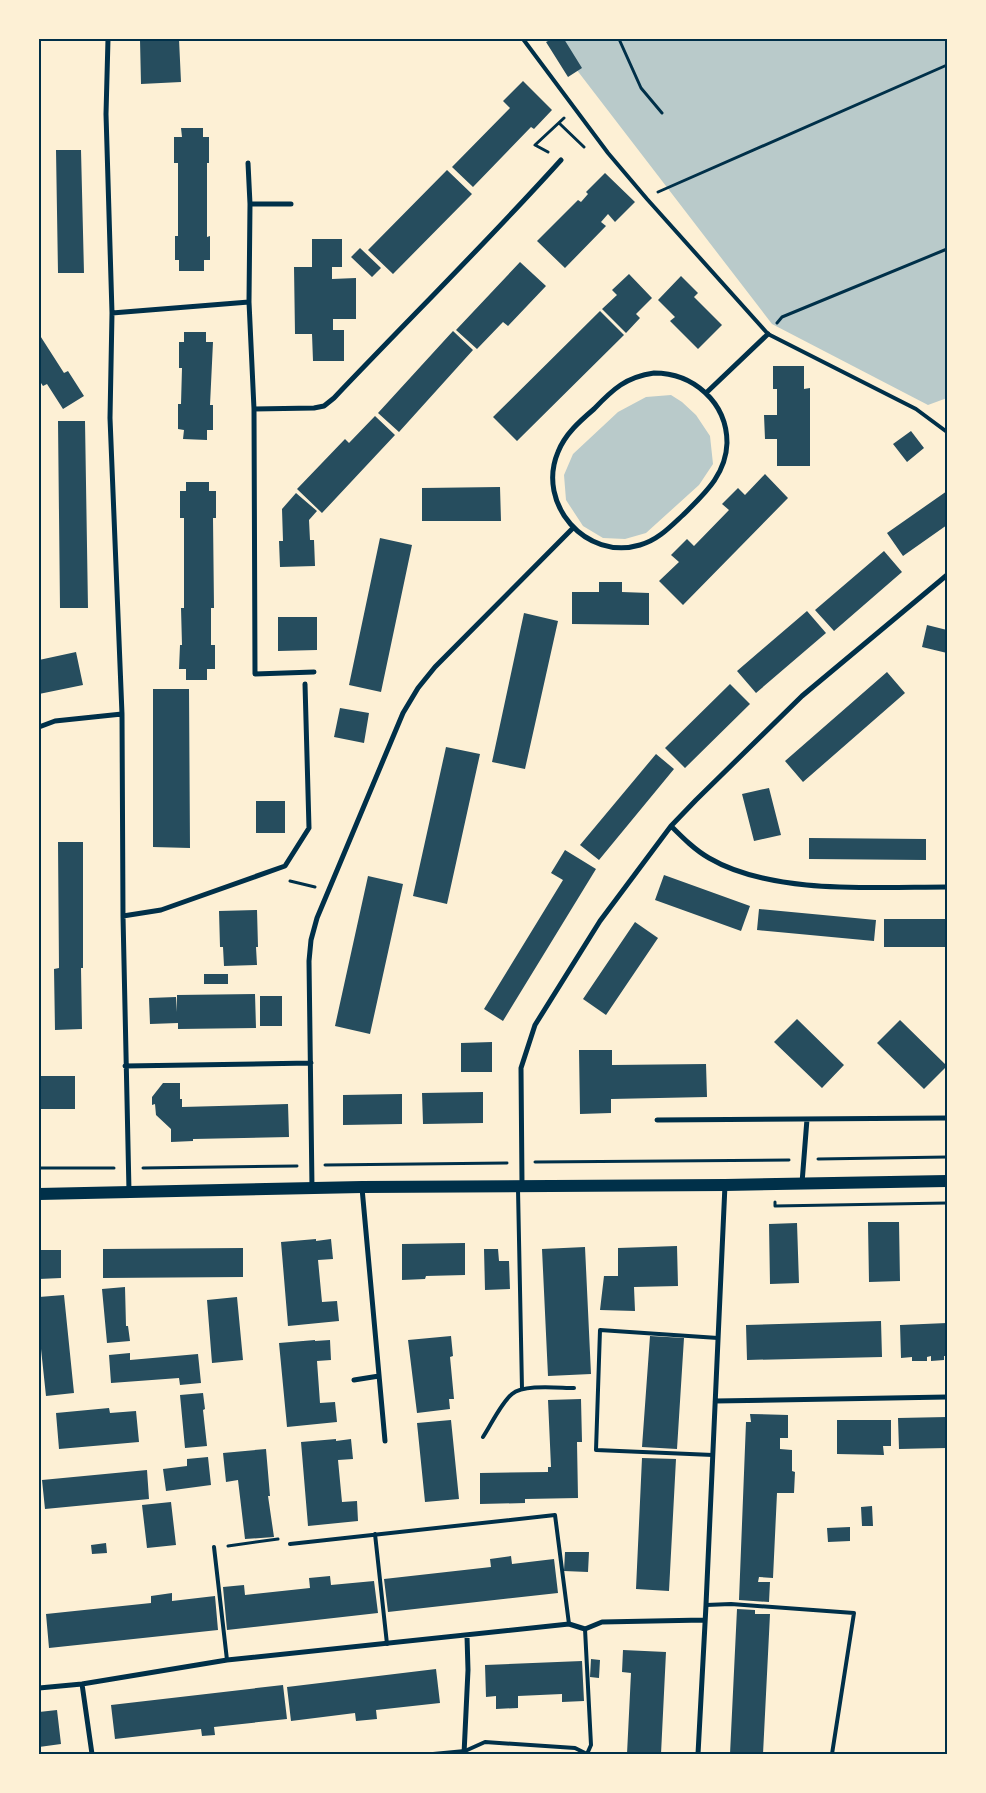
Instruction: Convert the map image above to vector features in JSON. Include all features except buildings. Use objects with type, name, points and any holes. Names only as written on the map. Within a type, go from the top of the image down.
[{"type":"main road","points":[[39,1194],[362,1187],[725,1185],[947,1181]]},
{"type":"street","points":[[108,39],[106,114],[112,313],[110,418],[122,714],[123,916],[129,1191]]},
{"type":"street","points":[[254,409],[314,408],[324,406],[334,398],[481,244],[511,216],[561,160]]},
{"type":"street","points":[[248,163],[250,204],[249,302],[254,409],[255,674],[314,672]]},
{"type":"street","points":[[250,204],[291,204]]},
{"type":"street","points":[[112,313],[249,302]]},
{"type":"street","points":[[706,393],[768,334]]},
{"type":"street","points":[[664,373],[674,375],[695,384],[706,393],[720,412],[726,430],[727,441],[721,470],[707,490],[664,533],[643,544],[627,547],[601,544],[573,528],[557,504],[552,480],[553,466],[558,450],[573,429],[616,387],[633,378],[644,375],[664,373]]},
{"type":"street","points":[[312,1188],[309,961],[311,940],[317,918],[404,713],[418,688],[435,667],[573,528]]},
{"type":"street","points":[[520,1186],[522,1162],[521,1068],[535,1025],[600,921],[671,826],[708,787],[802,696],[947,575]]},
{"type":"street","points":[[123,916],[161,910],[285,866],[309,828],[305,684]]},
{"type":"street","points":[[39,727],[55,721],[122,714]]},
{"type":"street","points":[[671,826],[692,846],[710,859],[772,881],[833,886],[947,887]]},
{"type":"street","points":[[126,1066],[311,1063]]},
{"type":"street","points":[[657,1120],[947,1118]]},
{"type":"street","points":[[802,1183],[807,1119]]},
{"type":"street","points":[[698,1754],[725,1185]]},
{"type":"street","points":[[362,1187],[385,1441]]},
{"type":"street","points":[[354,1380],[379,1376]]},
{"type":"street","points":[[715,1401],[947,1397]]},
{"type":"street","points":[[39,1688],[82,1684],[227,1660],[569,1624],[585,1629],[602,1622],[704,1620]]},
{"type":"street","points":[[465,1752],[468,1670],[467,1636]]},
{"type":"street","points":[[82,1684],[92,1754]]},
{"type":"lane","points":[[523,39],[602,146],[647,200],[768,334],[916,409],[947,432]]},
{"type":"lane","points":[[520,1186],[522,1389]]},
{"type":"lane","points":[[713,1455],[596,1450],[600,1330],[718,1338]]},
{"type":"lane","points":[[483,1437],[507,1398],[512,1394],[522,1389],[574,1388]]},
{"type":"lane","points":[[290,1544],[555,1514],[569,1624]]},
{"type":"lane","points":[[375,1534],[386,1644]]},
{"type":"lane","points":[[214,1548],[227,1660]]},
{"type":"lane","points":[[706,1605],[731,1604],[854,1613],[832,1754]]},
{"type":"lane","points":[[433,1754],[465,1752],[485,1742],[575,1748],[587,1754],[591,1745],[585,1629]]},
{"type":"path","points":[[619,39],[641,88],[662,113]]},
{"type":"path","points":[[647,200],[663,188],[947,65]]},
{"type":"path","points":[[559,123],[535,145],[561,160]]},
{"type":"path","points":[[768,334],[782,316],[947,249]]},
{"type":"path","points":[[285,866],[290,881],[328,891]]},
{"type":"path","points":[[39,1168],[947,1158]]},
{"type":"path","points":[[775,1206],[947,1203]]},
{"type":"path","points":[[214,1548],[283,1539],[290,1544]]},
{"type":"shaded area","points":[[553,39],[947,39],[947,398],[928,405],[772,324]]},
{"type":"shaded area","points":[[671,395],[696,415],[710,436],[713,464],[699,485],[646,533],[625,539],[603,538],[583,526],[566,500],[564,475],[573,454],[618,412],[646,397]]}]
